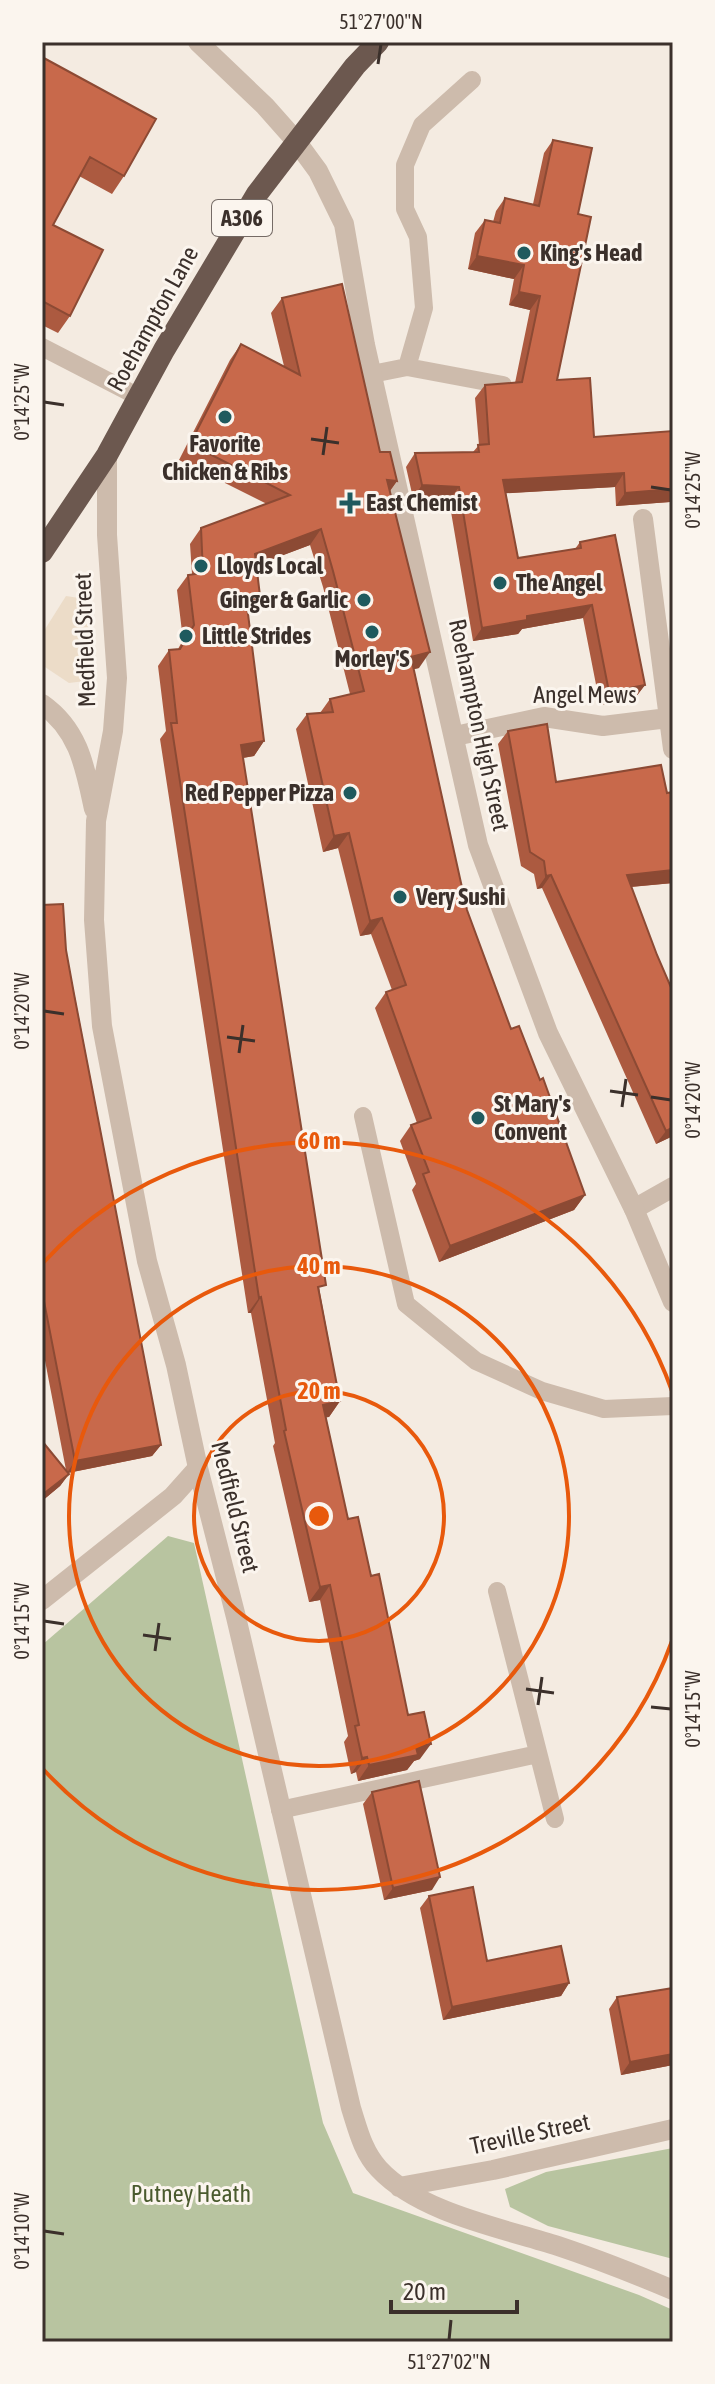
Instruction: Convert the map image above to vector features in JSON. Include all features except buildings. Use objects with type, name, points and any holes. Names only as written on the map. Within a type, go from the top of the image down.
[{"type":"highway","name":"Roehampton Lane","points":[[42,552],[107,455],[222,249],[257,194],[355,66],[378,42]]},
{"type":"street","name":"Roehampton High Street","points":[[198,42],[265,106],[296,141],[318,171],[344,224],[372,374],[478,845],[548,1033],[634,1209],[673,1302]]},
{"type":"street","name":"Medfield Street","points":[[107,455],[107,535],[117,678],[113,731],[96,821],[94,920],[102,1026],[147,1261],[176,1365],[198,1468],[362,2146],[378,2168],[399,2187],[443,2209],[610,2264],[673,2290]]},
{"type":"street","name":"Angel Mews","points":[[643,519],[673,749]]},
{"type":"street","name":"Medfield Street","points":[[42,704],[59,716],[83,757],[96,821]]},
{"type":"street","name":"Angel Mews","points":[[455,736],[544,717],[603,726],[668,718]]},
{"type":"street","points":[[634,1209],[673,1187]]},
{"type":"street","points":[[42,1600],[173,1496],[198,1468]]},
{"type":"street","name":"Treville Street","points":[[399,2187],[493,2170],[673,2129]]},
{"type":"lane","points":[[407,367],[424,308],[418,237],[405,209],[405,165],[422,125],[472,80]]},
{"type":"lane","points":[[42,347],[139,397]]},
{"type":"lane","points":[[372,374],[407,367],[503,385]]},
{"type":"lane","points":[[363,1116],[406,1304],[476,1361],[542,1391],[604,1409],[673,1406]]},
{"type":"lane","points":[[497,1591],[555,1819]]},
{"type":"lane","points":[[280,1810],[538,1754]]},
{"type":"green space","name":"Putney Heath","points":[[168,1536],[194,1543],[323,2123],[353,2193],[639,2295],[673,2310],[673,2342],[42,2342],[42,1645]]},
{"type":"green space","points":[[673,2148],[673,2259],[548,2226],[510,2207],[505,2189],[546,2172]]},
{"type":"shaded area","points":[[66,596],[79,598],[90,608],[93,669],[85,681],[69,683],[42,665],[42,634]]},
{"type":"place","name":"King's Head","points":[[524,253]]},
{"type":"place","name":"Favorite Chicken & Ribs","points":[[225,417]]},
{"type":"place","name":"East Chemist","points":[[350,503]]},
{"type":"place","name":"Lloyds Local","points":[[201,566]]},
{"type":"place","name":"The Angel","points":[[500,583]]},
{"type":"place","name":"Ginger & Garlic","points":[[364,600]]},
{"type":"place","name":"Morley'S","points":[[372,632]]},
{"type":"place","name":"Little Strides","points":[[186,636]]},
{"type":"place","name":"Red Pepper Pizza","points":[[350,793]]},
{"type":"place","name":"Very Sushi","points":[[400,897]]},
{"type":"place","name":"St Mary's Convent","points":[[478,1118]]}]
